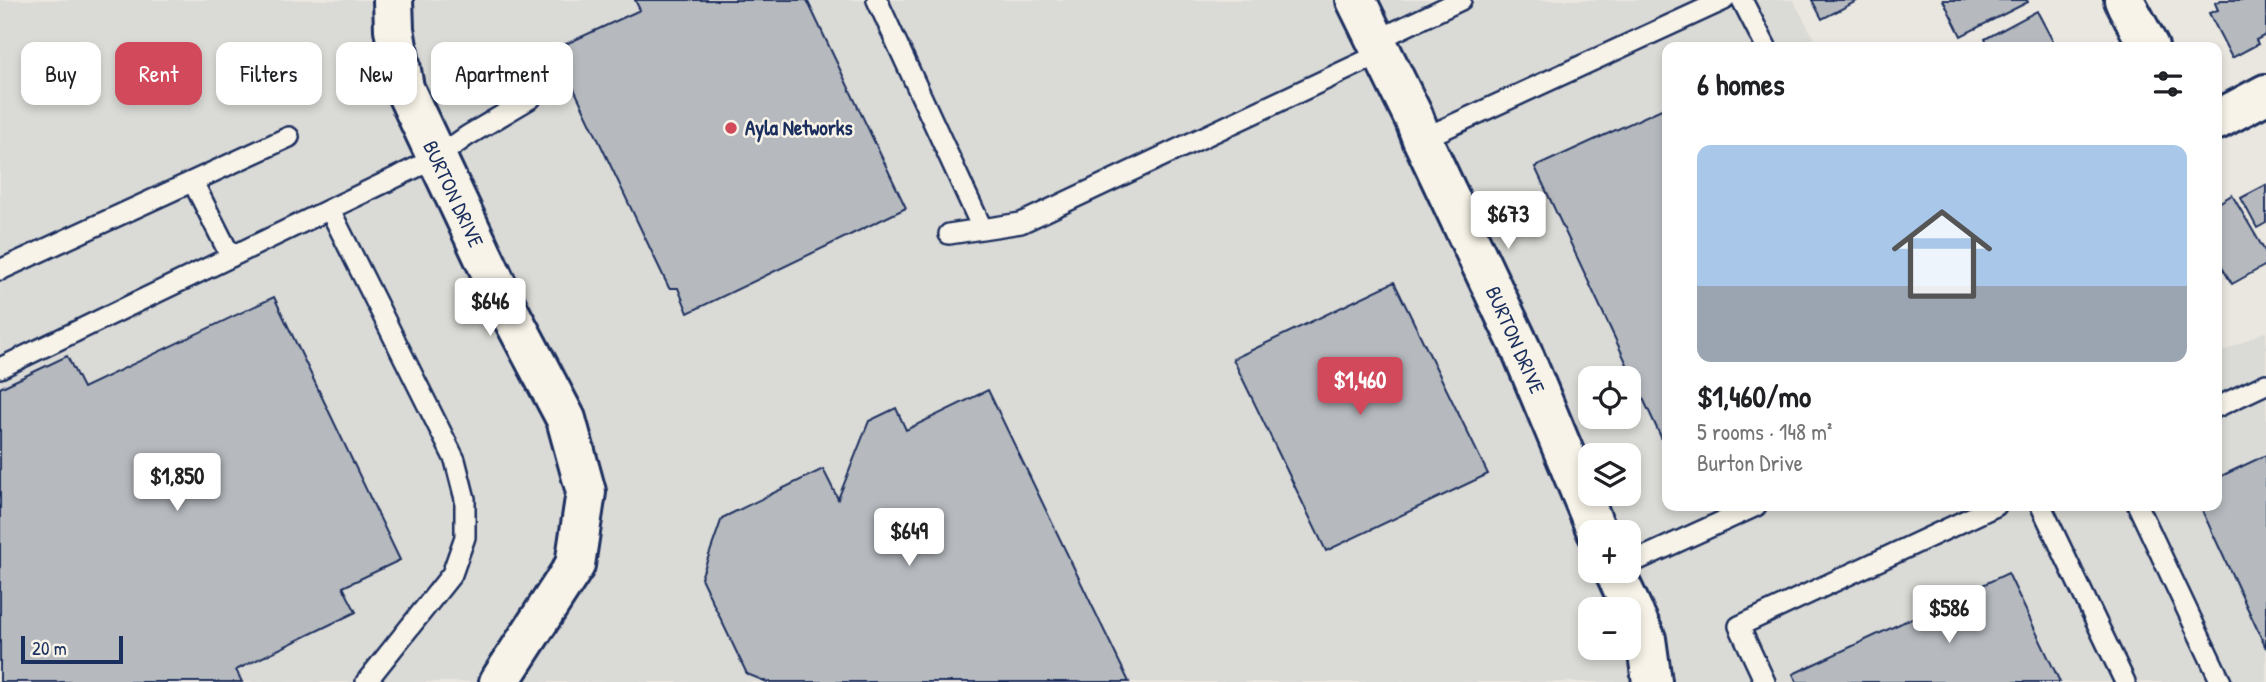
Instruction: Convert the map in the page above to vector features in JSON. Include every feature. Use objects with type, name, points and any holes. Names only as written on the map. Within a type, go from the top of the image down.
[{"type":"street","name":"BURTON DRIVE","points":[[393,0],[394,29],[404,88],[509,311],[566,419],[586,492],[575,565],[499,682]]},
{"type":"street","name":"BURTON DRIVE","points":[[1356,0],[1521,349],[1592,520]]},
{"type":"street","points":[[2124,0],[2146,42]]},
{"type":"street","points":[[2222,117],[2266,94]]},
{"type":"street","points":[[1620,583],[1646,639],[1652,682]]},
{"type":"lane","points":[[877,0],[982,228]]},
{"type":"lane","points":[[949,234],[1021,223],[1379,47],[1461,0]]},
{"type":"lane","points":[[1422,139],[1724,0]]},
{"type":"lane","points":[[1742,0],[1763,42]]},
{"type":"lane","points":[[0,368],[436,158],[519,105]]},
{"type":"lane","points":[[0,271],[289,137]]},
{"type":"lane","points":[[193,182],[231,257]]},
{"type":"lane","points":[[330,210],[455,460],[465,499],[465,537],[452,574],[366,682]]},
{"type":"lane","points":[[2222,405],[2266,384]]},
{"type":"lane","points":[[1641,559],[1745,511]]},
{"type":"lane","points":[[1765,682],[1738,626],[1985,511]]},
{"type":"lane","points":[[2043,511],[2125,682]]},
{"type":"lane","points":[[2140,511],[2221,682]]},
{"type":"shaded area","points":[[0,0],[1793,0],[1816,42],[1662,42],[1662,511],[2222,511],[2222,352],[2266,331],[2266,682],[0,682]]},
{"type":"building","name":"Ayla Networks","points":[[635,0],[807,0],[906,208],[688,313],[678,288],[669,288],[573,87],[573,42],[570,42],[640,10]]},
{"type":"building","points":[[1812,0],[1857,0],[1857,1],[1822,19]]},
{"type":"building","points":[[1943,0],[2027,0],[2028,2],[1961,36]]},
{"type":"building","points":[[2221,0],[2266,0],[2266,35],[2256,40],[2258,44],[2232,58],[2209,13],[2218,10],[2215,3]]},
{"type":"building","points":[[2037,11],[2053,42],[1986,42],[1985,39]]},
{"type":"building","points":[[1662,109],[1662,439],[1641,394],[1641,366],[1628,366],[1535,167]]},
{"type":"building","points":[[2266,185],[2266,223],[2257,228],[2241,198]]},
{"type":"building","points":[[2232,195],[2266,253],[2266,265],[2232,284],[2222,267],[2222,201]]},
{"type":"building","points":[[1394,282],[1488,474],[1326,551],[1233,359]]},
{"type":"building","points":[[274,297],[400,560],[343,587],[356,612],[236,670],[242,682],[0,682],[0,388],[67,356],[83,388]]},
{"type":"building","points":[[988,390],[1129,682],[767,682],[747,674],[701,578],[722,518],[823,469],[838,499],[869,421],[896,408],[906,430]]},
{"type":"building","points":[[2266,455],[2266,648],[2202,511],[2222,511],[2222,476]]},
{"type":"building","points":[[2008,573],[2060,682],[1797,682],[1793,674]]},
{"type":"place","name":"Ayla Networks","points":[[731,128]]}]
